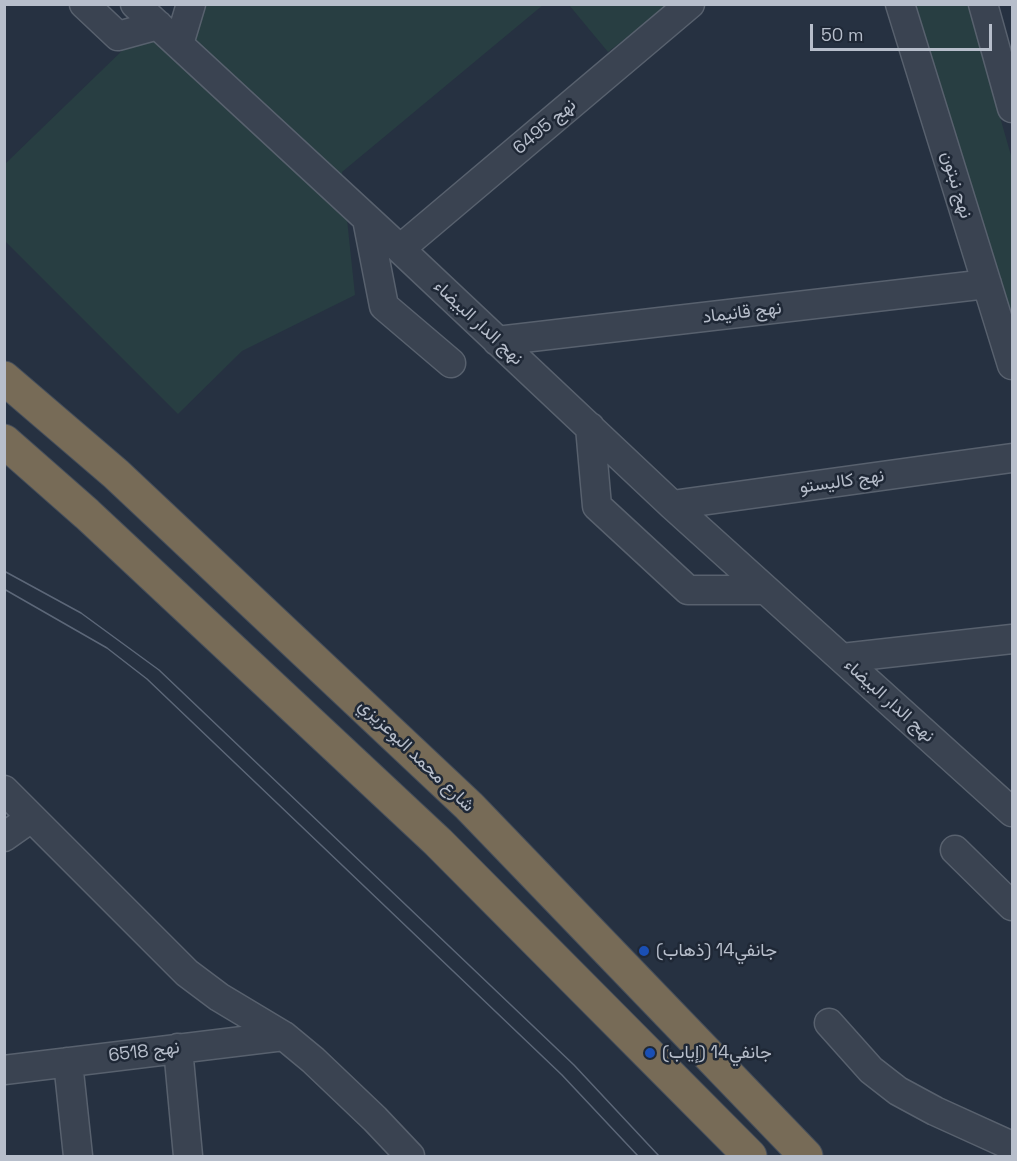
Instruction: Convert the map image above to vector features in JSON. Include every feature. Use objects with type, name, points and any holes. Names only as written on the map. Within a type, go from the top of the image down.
[{"type":"highway","name":"شارع محمد البوعزيزي","points":[[4,378],[116,474],[469,806],[806,1156]]},
{"type":"highway","points":[[4,441],[87,514],[438,842],[750,1156]]},
{"type":"street","points":[[84,4],[118,36],[158,25]]},
{"type":"street","name":"نهج الدار البيضاء","points":[[135,4],[672,505],[1012,812]]},
{"type":"street","points":[[179,44],[191,4]]},
{"type":"street","name":"نهج 6495","points":[[400,249],[690,4]]},
{"type":"street","name":"نهج نبتون","points":[[900,4],[1012,365]]},
{"type":"street","points":[[983,4],[1006,59],[1012,108]]},
{"type":"street","points":[[367,219],[384,306],[451,363]]},
{"type":"street","name":"نهج قانيماد","points":[[497,341],[987,284]]},
{"type":"street","points":[[590,427],[597,506],[688,590],[765,590]]},
{"type":"street","name":"نهج كاليستو","points":[[672,505],[1012,459]]},
{"type":"street","points":[[842,658],[1012,639]]},
{"type":"street","points":[[4,790],[194,980],[219,998],[284,1036],[343,1088],[410,1156]]},
{"type":"street","points":[[4,837],[31,818]]},
{"type":"street","points":[[955,849],[1012,906]]},
{"type":"street","points":[[829,1023],[871,1070],[898,1091],[935,1112],[1012,1146]]},
{"type":"street","name":"نهج 6518","points":[[4,1070],[284,1036]]},
{"type":"street","points":[[178,1048],[188,1156]]},
{"type":"street","points":[[68,1062],[78,1156]]},
{"type":"green space","points":[[204,5],[543,5],[342,172],[355,295],[242,351],[178,414],[5,241],[5,164],[129,44],[193,36]]},
{"type":"green space","points":[[569,5],[669,5],[608,52]]},
{"type":"green space","points":[[913,5],[968,5],[1012,159],[1012,334]]},
{"type":"tram line","points":[[4,571],[81,613],[159,670],[574,1065],[659,1156]]},
{"type":"tram line","points":[[4,589],[107,648],[147,679],[562,1075],[638,1156]]},
{"type":"place","name":"جانفي14 (ذهاب)","points":[[644,951]]},
{"type":"place","name":"جانفي14 (إياب)","points":[[650,1053]]}]
